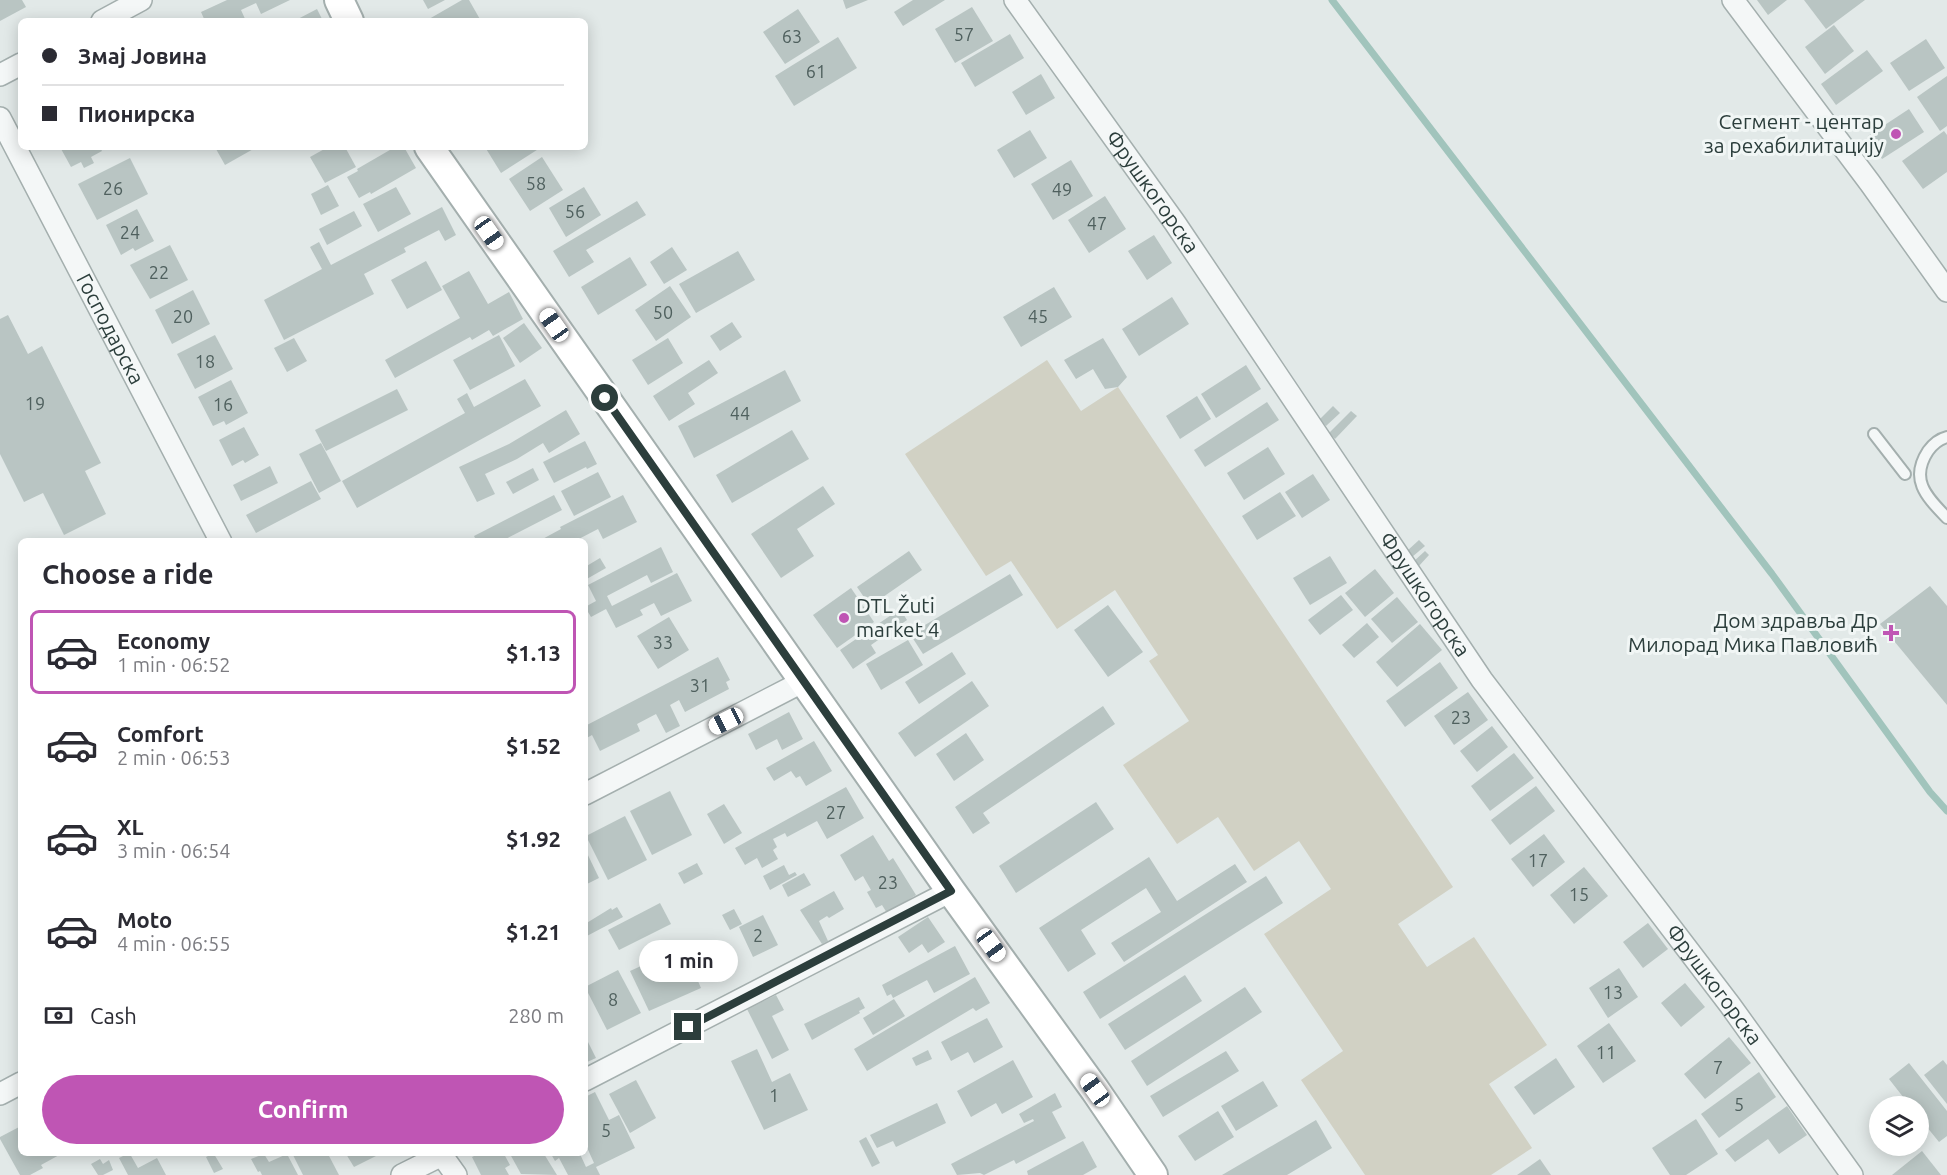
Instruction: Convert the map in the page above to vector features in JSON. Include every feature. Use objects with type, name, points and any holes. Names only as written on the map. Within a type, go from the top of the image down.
[{"type":"street","points":[[108,18],[141,0]]},
{"type":"street","points":[[339,0],[348,18]]},
{"type":"street","name":"Фрушкогорска","points":[[1016,0],[1175,223],[1482,680],[1730,1005],[1852,1175]]},
{"type":"street","points":[[1733,0],[1870,183],[1947,291]]},
{"type":"street","points":[[0,75],[18,66]]},
{"type":"street","name":"Господарска","points":[[0,118],[219,538]]},
{"type":"street","points":[[431,150],[1153,1175]]},
{"type":"street","points":[[588,792],[804,681]]},
{"type":"street","points":[[588,1078],[951,891]]},
{"type":"street","points":[[0,1094],[18,1085]]},
{"type":"street","points":[[402,1175],[438,1156]]},
{"type":"street","points":[[443,1156],[456,1175]]},
{"type":"lane","points":[[1874,434],[1905,474]]},
{"type":"lane","points":[[1947,437],[1932,445],[1923,458],[1919,472],[1922,489],[1947,518]]},
{"type":"shaded area","points":[[1047,360],[1081,411],[1118,387],[1453,887],[1398,924],[1427,967],[1474,937],[1547,1045],[1489,1084],[1532,1148],[1491,1175],[1365,1175],[1301,1080],[1343,1051],[1264,934],[1331,889],[1299,841],[1254,871],[1218,817],[1177,844],[1123,765],[1189,721],[1149,661],[1158,655],[1115,590],[1057,629],[1011,561],[986,576],[905,454]]},
{"type":"building","points":[[0,0],[22,0],[26,7],[0,21]]},
{"type":"building","points":[[227,0],[290,0],[261,14],[256,3],[241,10],[245,18],[204,18],[201,12]]},
{"type":"building","points":[[423,0],[445,0],[428,9]]},
{"type":"building","points":[[462,0],[469,0],[479,18],[431,18]]},
{"type":"building","points":[[843,0],[868,0],[846,9]]},
{"type":"building","points":[[913,0],[945,0],[903,26],[894,12]]},
{"type":"building","points":[[1757,0],[1787,0],[1768,15]]},
{"type":"building","points":[[1804,0],[1865,0],[1826,29]]},
{"type":"building","points":[[972,7],[993,41],[955,63],[935,29]]},
{"type":"building","points":[[317,9],[322,18],[300,18]]},
{"type":"building","points":[[798,9],[820,42],[785,64],[763,32]]},
{"type":"building","points":[[1834,25],[1854,51],[1825,74],[1805,47]]},
{"type":"building","points":[[1010,34],[1024,58],[975,87],[961,63]]},
{"type":"building","points":[[838,37],[857,68],[794,106],[775,76]]},
{"type":"building","points":[[1926,39],[1945,68],[1909,91],[1890,63]]},
{"type":"building","points":[[1867,50],[1883,71],[1836,105],[1821,84]]},
{"type":"building","points":[[1041,74],[1055,98],[1026,115],[1012,92]]},
{"type":"building","points":[[1947,76],[1947,126],[1940,131],[1917,97]]},
{"type":"building","name":"Сегмент - центар за рехабилитацију","points":[[1909,109],[1924,132],[1882,159],[1868,136]]},
{"type":"building","points":[[1030,130],[1047,158],[1014,178],[997,150]]},
{"type":"building","points":[[1944,131],[1947,135],[1947,172],[1923,189],[1902,161]]},
{"type":"building","points":[[62,150],[102,150],[91,157],[94,163],[84,168],[81,162],[71,167]]},
{"type":"building","points":[[217,150],[252,150],[225,165]]},
{"type":"building","points":[[323,150],[347,150],[356,167],[325,183],[310,157]]},
{"type":"building","points":[[390,150],[406,150],[416,168],[371,194],[370,192],[359,198],[347,177],[358,171],[357,169]]},
{"type":"building","points":[[487,150],[537,150],[501,173]]},
{"type":"building","points":[[542,157],[563,190],[530,211],[509,179]]},
{"type":"building","points":[[130,158],[148,194],[97,220],[78,184]]},
{"type":"building","points":[[1071,160],[1093,196],[1053,220],[1031,184]]},
{"type":"building","points":[[328,185],[339,206],[321,215],[311,194]]},
{"type":"building","points":[[396,187],[411,214],[378,232],[363,204]]},
{"type":"building","points":[[584,187],[601,215],[566,237],[549,208]]},
{"type":"building","points":[[1105,196],[1126,229],[1089,253],[1068,220]]},
{"type":"building","points":[[637,201],[646,215],[586,250],[594,262],[569,277],[553,251]]},
{"type":"building","points":[[442,207],[456,235],[445,241],[439,230],[404,248],[406,252],[364,274],[374,294],[284,340],[264,300],[322,269],[310,247],[319,242],[331,265]]},
{"type":"building","points":[[137,209],[154,241],[121,255],[106,225]]},
{"type":"building","points":[[354,211],[362,226],[327,245],[319,229]]},
{"type":"building","points":[[1154,235],[1172,263],[1147,280],[1128,251]]},
{"type":"building","points":[[170,245],[188,280],[150,299],[130,265]]},
{"type":"building","points":[[672,247],[687,270],[664,284],[650,262]]},
{"type":"building","points":[[738,251],[755,280],[696,313],[679,284]]},
{"type":"building","points":[[630,257],[647,285],[598,315],[581,287]]},
{"type":"building","points":[[426,261],[442,290],[407,309],[391,280]]},
{"type":"building","points":[[469,271],[488,304],[509,292],[523,319],[493,336],[489,330],[472,340],[470,337],[395,378],[385,360],[460,318],[442,286]]},
{"type":"building","points":[[670,286],[691,317],[656,341],[635,310]]},
{"type":"building","points":[[1054,287],[1072,317],[1021,347],[1003,317]]},
{"type":"building","points":[[193,290],[210,324],[172,344],[155,310]]},
{"type":"building","points":[[1172,297],[1189,324],[1139,356],[1122,329]]},
{"type":"building","points":[[8,315],[28,354],[42,346],[101,463],[85,471],[106,514],[64,535],[43,493],[24,502],[0,454],[0,319]]},
{"type":"building","points":[[732,322],[742,337],[720,351],[710,336]]},
{"type":"building","points":[[524,323],[542,348],[520,363],[503,338]]},
{"type":"building","points":[[215,335],[233,369],[195,389],[177,354]]},
{"type":"building","points":[[499,335],[515,366],[470,390],[453,360]]},
{"type":"building","points":[[294,338],[307,361],[287,372],[274,348]]},
{"type":"building","points":[[668,338],[683,363],[648,385],[632,360]]},
{"type":"building","points":[[1103,338],[1127,377],[1118,387],[1105,389],[1093,369],[1076,379],[1064,360]]},
{"type":"building","points":[[709,360],[718,373],[688,393],[695,404],[669,421],[653,396]]},
{"type":"building","points":[[1246,365],[1261,389],[1216,418],[1201,394]]},
{"type":"building","points":[[785,370],[801,401],[694,458],[678,426]]},
{"type":"building","points":[[525,379],[541,406],[357,508],[342,481],[465,413],[457,399],[467,393],[474,407]]},
{"type":"building","points":[[231,380],[248,413],[226,425],[224,421],[213,426],[198,397]]},
{"type":"building","points":[[397,389],[408,410],[326,451],[315,430]]},
{"type":"building","points":[[1197,396],[1211,419],[1180,439],[1166,416]]},
{"type":"building","points":[[1267,402],[1279,420],[1205,467],[1194,450]]},
{"type":"building","points":[[1333,406],[1340,413],[1326,426],[1320,419]]},
{"type":"building","points":[[566,410],[580,434],[549,453],[543,443],[517,459],[485,474],[495,494],[477,502],[459,467],[509,444]]},
{"type":"building","points":[[1351,411],[1357,416],[1335,439],[1329,433]]},
{"type":"building","points":[[244,427],[259,455],[245,463],[243,460],[232,466],[219,440]]},
{"type":"building","points":[[792,430],[809,459],[732,503],[716,475]]},
{"type":"building","points":[[585,441],[597,464],[554,483],[543,462]]},
{"type":"building","points":[[321,443],[341,481],[319,493],[299,454]]},
{"type":"building","points":[[1268,447],[1285,474],[1244,500],[1227,473]]},
{"type":"building","points":[[270,466],[278,483],[241,501],[233,485]]},
{"type":"building","points":[[533,468],[539,480],[513,494],[506,482]]},
{"type":"building","points":[[598,472],[611,497],[574,516],[561,491]]},
{"type":"building","points":[[1313,474],[1330,500],[1302,518],[1285,492]]},
{"type":"building","points":[[311,481],[321,499],[256,533],[246,515]]},
{"type":"building","points":[[823,486],[835,504],[797,529],[814,556],[781,578],[751,534]]},
{"type":"building","points":[[1280,492],[1296,516],[1257,540],[1242,516]]},
{"type":"building","points":[[554,495],[562,510],[508,538],[475,538],[474,536]]},
{"type":"building","points":[[623,495],[637,522],[603,539],[598,529],[581,538],[544,538],[561,529],[560,527]]},
{"type":"building","points":[[1419,540],[1425,546],[1412,557],[1407,551]]},
{"type":"building","points":[[661,547],[673,572],[651,583],[647,575],[607,596],[612,606],[677,573],[692,601],[661,616],[654,603],[640,610],[643,615],[616,628],[606,609],[591,617],[588,605],[596,601],[588,585]]},
{"type":"building","points":[[909,551],[922,570],[870,606],[857,587]]},
{"type":"building","points":[[1425,551],[1429,555],[1418,567],[1413,562]]},
{"type":"building","points":[[1330,556],[1347,583],[1310,605],[1293,578]]},
{"type":"building","points":[[600,558],[606,568],[588,578],[588,565]]},
{"type":"building","points":[[1375,569],[1394,593],[1365,617],[1345,593]]},
{"type":"building","points":[[1010,574],[1023,595],[923,654],[910,634]]},
{"type":"building","points":[[1930,586],[1947,606],[1947,705],[1880,624]]},
{"type":"building","name":"DTL Žuti market 4","points":[[851,588],[874,622],[837,648],[813,615]]},
{"type":"building","points":[[1341,595],[1353,610],[1320,635],[1308,620]]},
{"type":"building","points":[[1397,597],[1418,622],[1392,643],[1371,619]]},
{"type":"building","points":[[1108,605],[1143,652],[1108,677],[1074,630]]},
{"type":"building","points":[[900,609],[907,620],[871,645],[876,653],[853,669],[840,650]]},
{"type":"building","points":[[669,617],[689,650],[658,669],[637,636]]},
{"type":"building","points":[[1367,623],[1379,637],[1354,658],[1342,645]]},
{"type":"building","points":[[1420,624],[1442,650],[1397,687],[1376,662]]},
{"type":"building","points":[[908,640],[923,665],[881,690],[866,664]]},
{"type":"building","points":[[952,652],[966,674],[919,704],[905,682]]},
{"type":"building","points":[[718,657],[730,680],[726,682],[729,689],[685,712],[679,700],[670,705],[680,726],[666,733],[656,714],[637,724],[640,731],[600,751],[592,735],[588,737],[588,724]]},
{"type":"building","points":[[1440,662],[1458,688],[1405,727],[1386,701]]},
{"type":"building","points":[[972,681],[989,706],[915,757],[898,733]]},
{"type":"building","points":[[1468,692],[1488,720],[1454,745],[1434,716]]},
{"type":"building","points":[[1103,706],[1115,724],[983,813],[990,823],[973,834],[955,807]]},
{"type":"building","points":[[789,712],[803,739],[782,750],[777,739],[756,750],[748,734]]},
{"type":"building","points":[[1492,726],[1508,747],[1477,772],[1460,751]]},
{"type":"building","points":[[966,733],[984,760],[954,781],[936,754]]},
{"type":"building","points":[[814,741],[832,771],[806,786],[800,776],[796,778],[791,771],[774,781],[766,768]]},
{"type":"building","points":[[1514,753],[1534,778],[1490,811],[1471,786]]},
{"type":"building","points":[[1536,786],[1555,811],[1510,845],[1491,820]]},
{"type":"building","points":[[846,787],[864,818],[827,839],[817,821],[787,837],[785,833],[773,839],[777,847],[773,850],[778,859],[762,868],[757,858],[745,865],[735,848]]},
{"type":"building","points":[[670,791],[692,835],[652,855],[630,811]]},
{"type":"building","points":[[1096,802],[1114,829],[1016,893],[999,866]]},
{"type":"building","points":[[724,804],[742,833],[724,844],[707,814]]},
{"type":"building","points":[[625,816],[647,860],[608,880],[588,840],[588,835]]},
{"type":"building","points":[[1544,834],[1565,862],[1533,887],[1511,859]]},
{"type":"building","points":[[873,835],[889,861],[893,858],[916,895],[887,913],[882,905],[876,908],[867,892],[871,890],[863,876],[855,881],[840,855]]},
{"type":"building","points":[[588,855],[599,878],[588,884]]},
{"type":"building","points":[[1149,857],[1177,901],[1235,864],[1247,882],[1124,962],[1111,943],[1161,912],[1146,888],[1081,930],[1096,954],[1068,972],[1039,928]]},
{"type":"building","points":[[697,863],[703,874],[684,884],[678,873]]},
{"type":"building","points":[[784,865],[789,875],[795,872],[797,875],[770,890],[763,876]]},
{"type":"building","points":[[1584,867],[1608,896],[1574,924],[1550,895]]},
{"type":"building","points":[[804,873],[811,885],[788,897],[782,885]]},
{"type":"building","points":[[1266,876],[1283,903],[1100,1019],[1083,992]]},
{"type":"building","points":[[834,891],[844,909],[819,921],[828,941],[822,944],[800,910]]},
{"type":"building","points":[[660,903],[671,924],[619,950],[608,930]]},
{"type":"building","points":[[617,907],[623,917],[588,935],[588,922],[611,908],[612,910]]},
{"type":"building","points":[[734,909],[742,924],[730,930],[722,915]]},
{"type":"building","points":[[763,915],[778,945],[753,957],[739,927]]},
{"type":"building","points":[[928,917],[945,942],[928,953],[922,944],[909,953],[898,937]]},
{"type":"building","points":[[1648,923],[1668,949],[1643,968],[1623,942]]},
{"type":"building","points":[[955,946],[970,974],[934,993],[927,980],[893,998],[891,994],[887,996],[882,985]]},
{"type":"building","points":[[683,947],[701,988],[649,1011],[630,971]]},
{"type":"building","points":[[1619,968],[1638,997],[1608,1018],[1589,988]]},
{"type":"building","points":[[618,970],[641,1013],[607,1030],[588,993],[588,985]]},
{"type":"building","points":[[1185,975],[1202,1001],[1125,1050],[1108,1024]]},
{"type":"building","points":[[975,977],[990,1003],[976,1011],[973,1008],[867,1071],[854,1049]]},
{"type":"building","points":[[1685,983],[1705,1007],[1681,1027],[1661,1003]]},
{"type":"building","points":[[1245,987],[1262,1012],[1147,1086],[1131,1061]]},
{"type":"building","points":[[776,995],[784,1010],[772,1016],[789,1050],[772,1059],[747,1009]]},
{"type":"building","points":[[859,997],[865,1008],[859,1011],[860,1013],[812,1040],[804,1024]]},
{"type":"building","points":[[894,999],[905,1016],[873,1035],[863,1018]]},
{"type":"building","points":[[987,1018],[1003,1047],[974,1063],[968,1052],[951,1061],[941,1042]]},
{"type":"building","points":[[1609,1023],[1636,1061],[1603,1083],[1577,1046]]},
{"type":"building","points":[[1729,1037],[1751,1063],[1705,1099],[1684,1074]]},
{"type":"building","points":[[588,1042],[596,1058],[588,1062]]},
{"type":"building","points":[[757,1049],[772,1082],[790,1073],[808,1110],[764,1130],[731,1061]]},
{"type":"building","points":[[928,1050],[932,1059],[916,1066],[912,1058]]},
{"type":"building","points":[[1226,1051],[1239,1071],[1163,1117],[1150,1096]]},
{"type":"building","points":[[1556,1058],[1575,1087],[1534,1115],[1514,1087]]},
{"type":"building","points":[[1013,1060],[1033,1097],[1002,1114],[996,1103],[971,1117],[957,1091]]},
{"type":"building","points":[[1943,1060],[1947,1065],[1947,1104],[1924,1075]]},
{"type":"building","points":[[1909,1063],[1947,1111],[1947,1136],[1939,1142],[1929,1130],[1929,1096],[1902,1096],[1889,1079]]},
{"type":"building","points":[[1759,1072],[1776,1097],[1719,1138],[1701,1114]]},
{"type":"building","points":[[636,1080],[656,1118],[630,1133],[609,1094]]},
{"type":"building","points":[[1263,1081],[1278,1106],[1236,1131],[1221,1106]]},
{"type":"building","points":[[595,1092],[609,1120],[619,1115],[635,1148],[596,1167],[600,1175],[568,1175],[559,1158],[555,1161],[552,1156],[581,1156],[586,1167],[594,1163],[588,1150],[588,1096]]},
{"type":"building","points":[[1055,1093],[1062,1107],[1052,1112],[1066,1138],[1016,1164],[1014,1160],[984,1175],[980,1173],[957,1175],[951,1164],[1034,1121],[1033,1119],[1024,1123],[1019,1114]]},
{"type":"building","points":[[937,1103],[946,1123],[896,1147],[893,1141],[877,1148],[870,1135]]},
{"type":"building","points":[[1787,1106],[1807,1135],[1779,1154],[1768,1139],[1735,1162],[1725,1150]]},
{"type":"building","points":[[1218,1111],[1234,1137],[1195,1161],[1178,1136]]},
{"type":"building","points":[[1696,1119],[1718,1154],[1686,1175],[1670,1175],[1652,1148]]},
{"type":"building","points":[[1316,1120],[1332,1148],[1287,1175],[1222,1175]]},
{"type":"building","points":[[18,1128],[18,1156],[57,1156],[41,1165],[43,1168],[30,1175],[20,1175],[0,1137]]},
{"type":"building","points":[[866,1137],[880,1163],[872,1167],[859,1141]]},
{"type":"building","points":[[1083,1141],[1097,1167],[1083,1175],[1028,1175],[1027,1171]]},
{"type":"building","points":[[131,1156],[138,1168],[157,1158],[166,1175],[128,1175],[119,1158]]},
{"type":"building","points":[[215,1156],[223,1169],[214,1173],[206,1157]]},
{"type":"building","points":[[265,1156],[269,1162],[288,1156],[298,1175],[262,1175],[251,1159]]},
{"type":"building","points":[[294,1156],[329,1156],[339,1175],[303,1175]]},
{"type":"building","points":[[347,1156],[376,1156],[354,1167]]},
{"type":"building","points":[[505,1156],[510,1165],[505,1168],[509,1175],[481,1175],[472,1157]]},
{"type":"building","points":[[511,1156],[545,1156],[557,1175],[521,1174]]},
{"type":"building","points":[[1916,1156],[1926,1156],[1941,1175],[1892,1175]]},
{"type":"building","points":[[100,1159],[103,1164],[109,1160],[113,1170],[98,1175],[91,1164]]},
{"type":"building","points":[[1540,1159],[1551,1175],[1517,1175]]},
{"type":"waterway","points":[[1332,0],[1772,574],[1930,792],[1947,811]]},
{"type":"place","name":"Сегмент - центар за рехабилитацију","points":[[1896,134]]},
{"type":"place","name":"DTL Žuti market 4","points":[[844,618]]},
{"type":"place","name":"Дом здравља Др Милорад Мика Павловић","points":[[1891,633]]},
{"type":"route","points":[[605,398],[951,891],[688,1027]]}]
